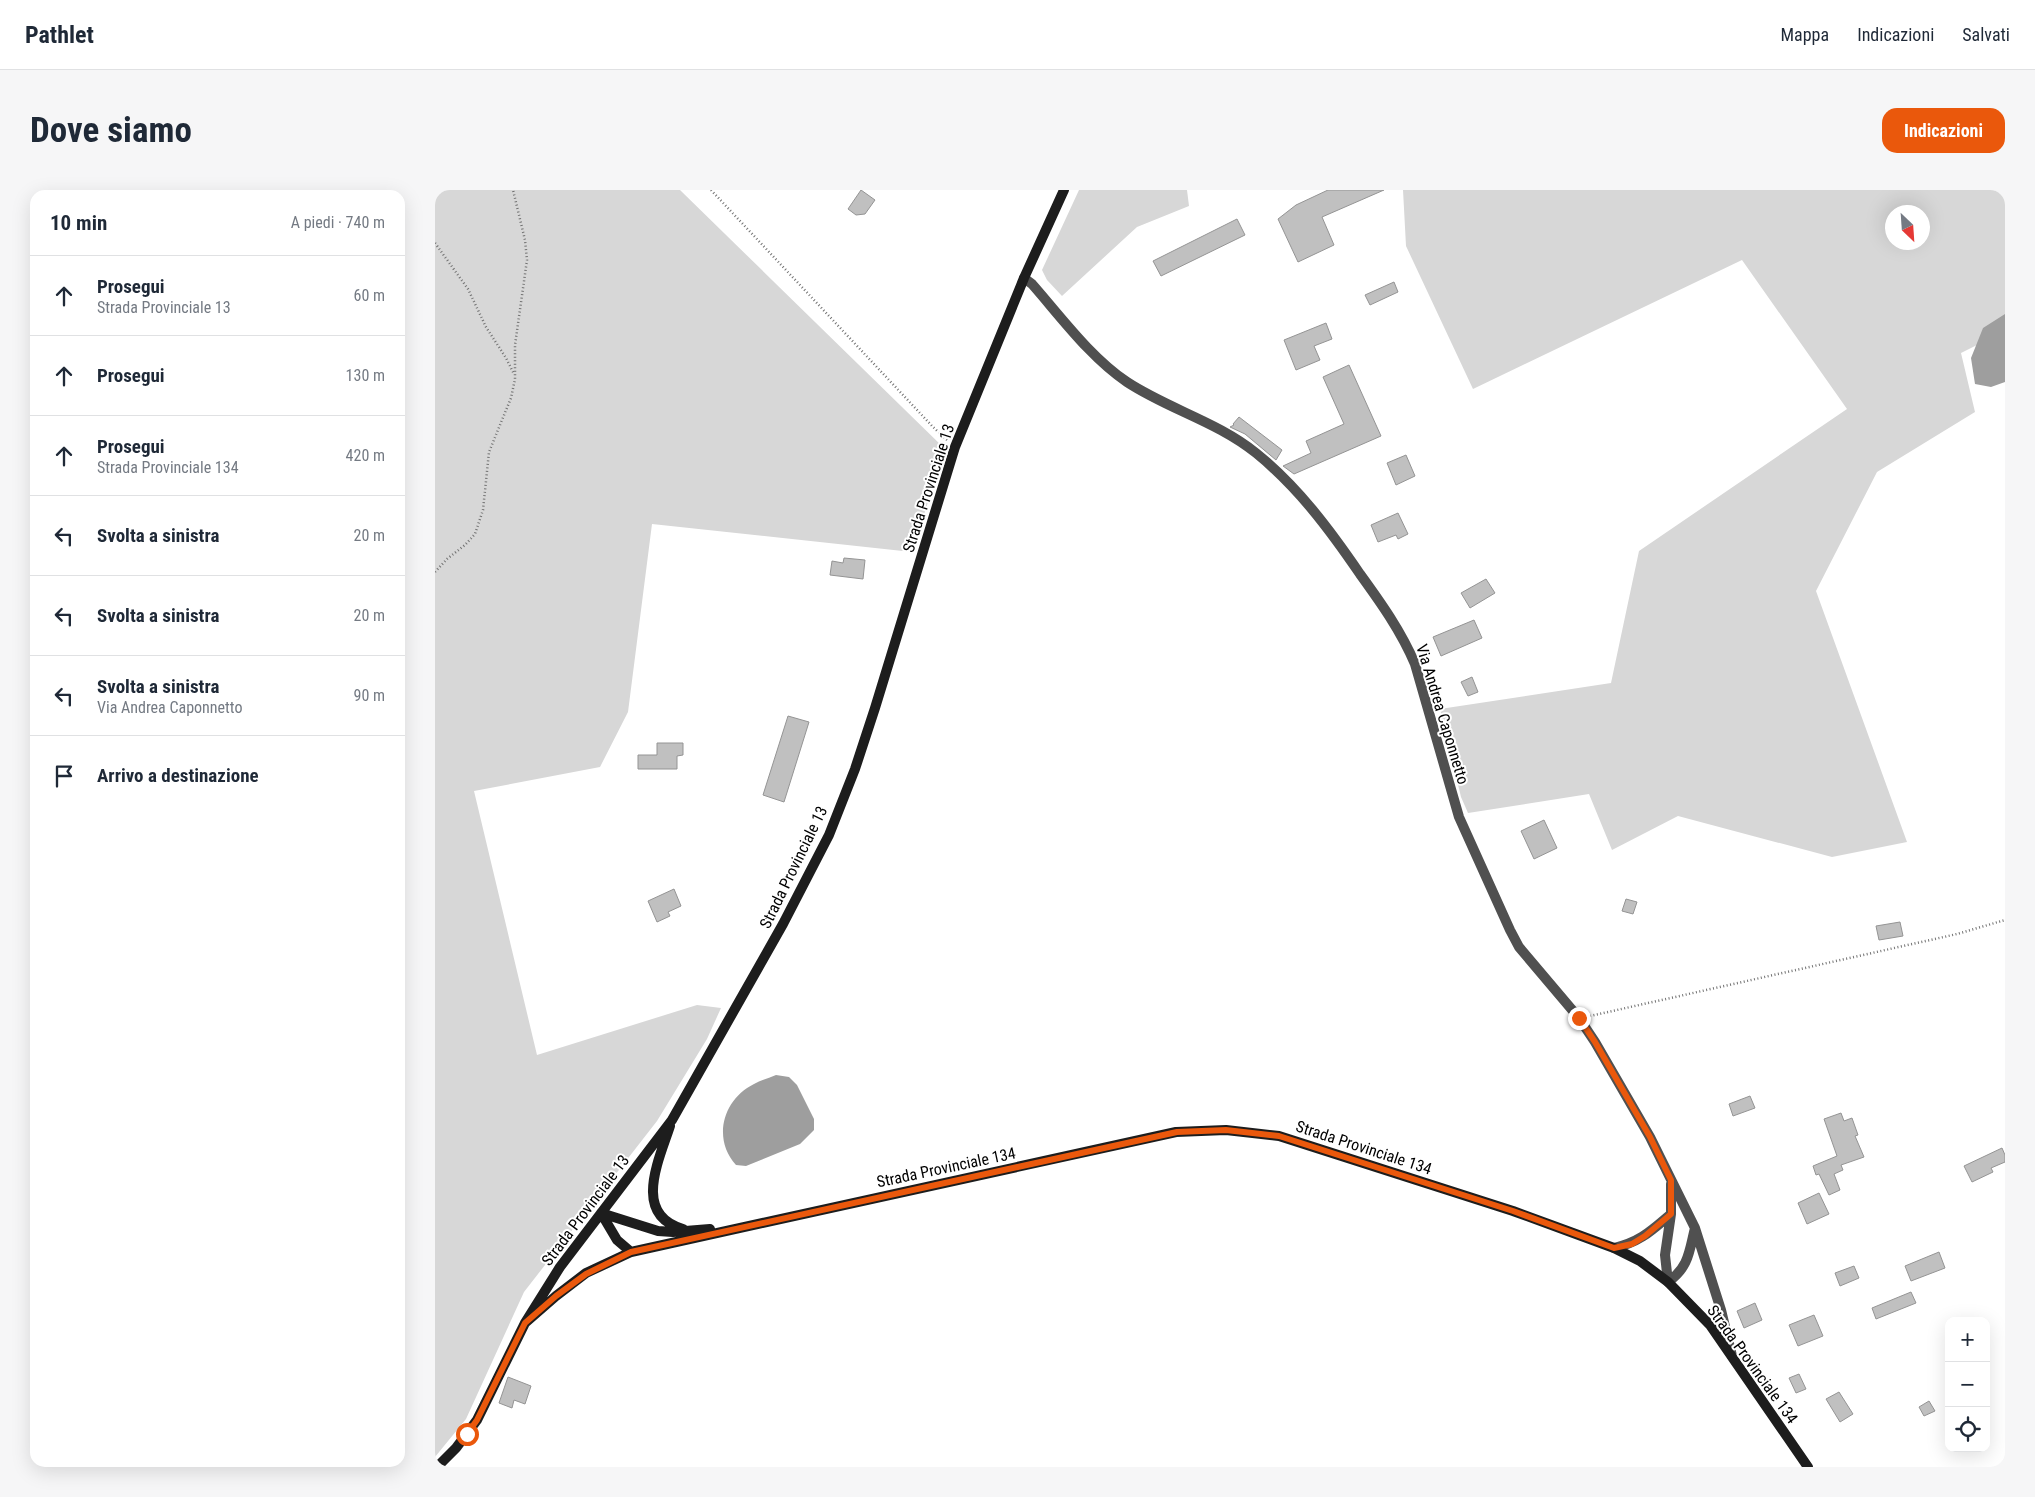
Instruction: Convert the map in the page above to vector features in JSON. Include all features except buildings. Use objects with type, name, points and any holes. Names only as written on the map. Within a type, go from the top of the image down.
[{"type":"main road","name":"Strada Provinciale 13","points":[[437,1467],[456,1448],[477,1420],[525,1323],[560,1267],[672,1120],[778,932],[829,835],[855,769],[875,708],[955,447],[1025,278],[1064,190]]},
{"type":"main road","points":[[672,1120],[653,1182],[653,1196],[659,1214],[666,1222],[691,1231]]},
{"type":"main road","name":"Strada Provinciale 134","points":[[778,1219],[1177,1132],[1226,1130],[1279,1136],[1513,1211],[1614,1248],[1640,1261],[1668,1282],[1699,1312],[1732,1356],[1808,1467]]},
{"type":"main road","points":[[601,1213],[658,1231],[691,1231],[778,1219]]},
{"type":"main road","points":[[601,1213],[617,1240],[631,1252]]},
{"type":"main road","points":[[525,1323],[556,1296],[586,1274],[631,1252],[778,1219]]},
{"type":"street","name":"Via Andrea Caponnetto","points":[[1025,278],[1103,363],[1126,381],[1148,395],[1228,434],[1255,452],[1283,476],[1341,546],[1405,640],[1425,693],[1459,817],[1510,930],[1519,947],[1579,1018],[1650,1137],[1695,1228],[1721,1310],[1732,1356]]},
{"type":"street","points":[[1671,1180],[1671,1214],[1665,1255],[1668,1282],[1678,1275],[1685,1265],[1695,1228]]},
{"type":"street","points":[[1614,1248],[1632,1244],[1645,1236],[1671,1214]]},
{"type":"path","points":[[435,572],[475,534],[483,510],[489,452],[511,398],[515,376],[515,345],[527,260],[525,240],[513,190]]},
{"type":"path","points":[[711,190],[933,427],[955,447]]},
{"type":"path","points":[[435,243],[468,288],[485,327],[507,358],[515,376]]},
{"type":"path","points":[[1579,1018],[1957,934],[2005,920]]},
{"type":"shaded area","points":[[435,190],[680,190],[945,449],[912,552],[652,524],[628,712],[600,767],[474,791],[537,1055],[697,1005],[721,1008],[707,1039],[657,1121],[524,1292],[466,1419],[435,1457]]},
{"type":"shaded area","points":[[1079,190],[1187,190],[1189,206],[1137,227],[1062,296],[1047,280],[1042,270]]},
{"type":"shaded area","points":[[1403,190],[2005,190],[2005,331],[1961,353],[1975,412],[1877,472],[1816,591],[1907,842],[1832,857],[1678,816],[1612,850],[1589,794],[1468,813],[1461,797],[1440,709],[1611,683],[1639,551],[1847,409],[1742,260],[1473,389],[1406,246]]},
{"type":"shaded area","points":[[2005,314],[2005,382],[1991,387],[1975,384],[1971,358],[1983,328]]},
{"type":"shaded area","points":[[776,1075],[789,1077],[797,1085],[814,1119],[814,1130],[800,1144],[746,1166],[736,1165],[724,1143],[724,1120],[728,1109],[743,1091]]},
{"type":"route","points":[[467,1434],[477,1420],[525,1323],[571,1284],[604,1264],[631,1252],[1177,1132],[1226,1130],[1279,1136],[1513,1211],[1614,1248],[1632,1244],[1645,1236],[1671,1214],[1671,1180],[1650,1137],[1579,1018]]}]
